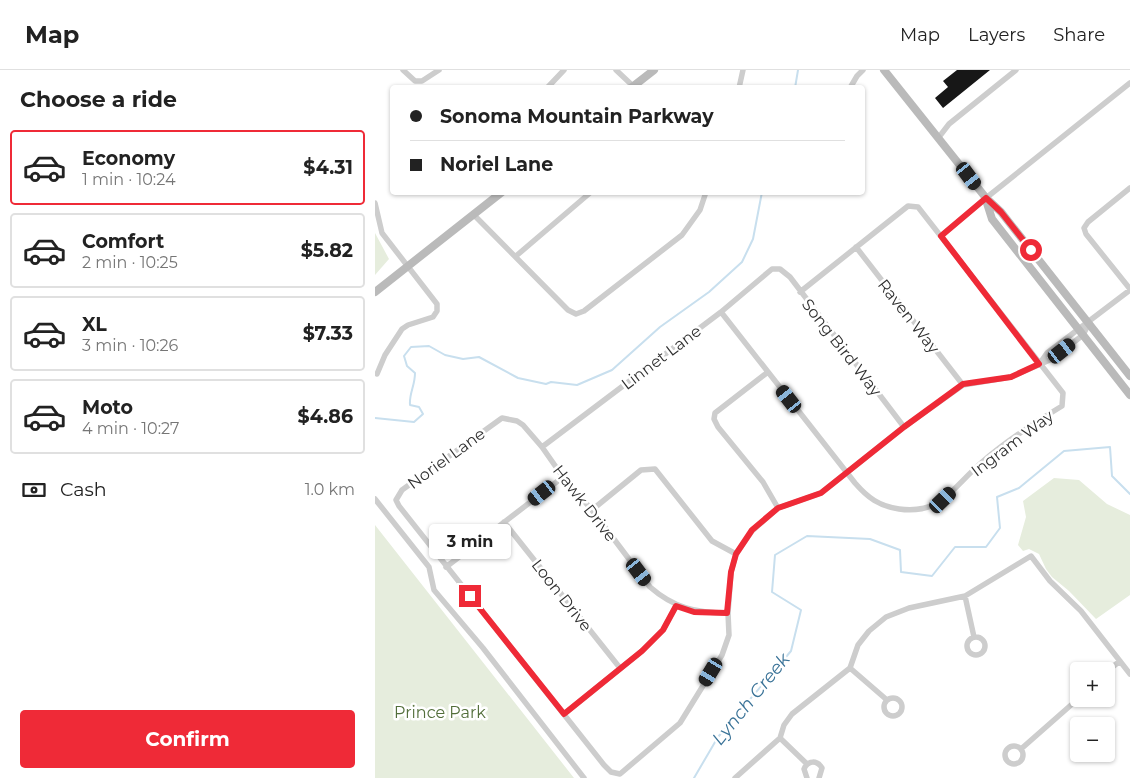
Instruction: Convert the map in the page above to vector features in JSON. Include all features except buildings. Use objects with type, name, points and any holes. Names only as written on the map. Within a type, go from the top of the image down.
[{"type":"main road","points":[[635,85],[654,70]]},
{"type":"main road","points":[[883,70],[939,137],[986,198],[1001,212],[1130,376]]},
{"type":"main road","points":[[375,292],[498,195]]},
{"type":"main road","points":[[986,198],[992,219],[1130,395]]},
{"type":"street","points":[[403,70],[415,81],[422,81],[439,70]]},
{"type":"street","points":[[550,85],[564,70]]},
{"type":"street","points":[[616,70],[630,85]]},
{"type":"street","points":[[740,85],[743,70]]},
{"type":"street","points":[[852,85],[863,70]]},
{"type":"street","points":[[939,137],[949,124],[1016,70]]},
{"type":"street","points":[[800,292],[908,206],[918,207],[941,236],[1130,83]]},
{"type":"street","points":[[727,613],[731,572],[736,554],[752,530],[778,508],[821,493],[904,427],[963,384],[1011,377],[1039,364],[1047,353],[1080,332],[1130,290],[1086,234],[1084,228],[1088,222],[1130,188]]},
{"type":"street","points":[[516,256],[587,195]]},
{"type":"street","points":[[474,215],[568,310],[575,314],[584,312],[682,235],[700,210],[705,195]]},
{"type":"street","points":[[375,203],[382,233],[437,304],[437,311],[433,316],[408,325],[403,329],[385,355],[377,374]]},
{"type":"street","name":"Ingram Way","points":[[721,312],[867,497],[882,507],[915,511],[931,508],[943,500],[981,462],[1061,406],[1063,393],[941,236]]},
{"type":"street","name":"Raven Way","points":[[856,247],[963,384]]},
{"type":"street","name":"Linnet Lane","points":[[542,447],[721,312],[772,269],[779,269]]},
{"type":"street","name":"Song Bird Way","points":[[779,269],[790,277],[904,427]]},
{"type":"street","points":[[768,372],[715,413],[714,420],[763,482],[778,508]]},
{"type":"street","name":"Hawk Drive","points":[[502,418],[517,421],[542,447],[563,477],[592,510],[650,587],[676,606],[694,612],[727,613]]},
{"type":"street","name":"Noriel Lane","points":[[502,418],[402,490],[396,500],[604,766],[611,772],[620,774],[680,723],[722,655],[729,635],[727,613]]},
{"type":"street","points":[[592,510],[641,470],[655,469],[712,541],[736,554]]},
{"type":"street","points":[[447,567],[563,477]]},
{"type":"street","points":[[375,499],[429,567],[434,590],[483,648],[584,778]]},
{"type":"street","name":"Loon Drive","points":[[505,522],[620,668]]},
{"type":"street","points":[[735,778],[780,738],[784,725],[792,714],[850,668],[858,644],[869,631],[886,617],[909,608],[965,596],[1031,556],[1050,581],[1081,611],[1130,674]]},
{"type":"street","points":[[965,596],[975,637]]},
{"type":"street","points":[[564,714],[642,651],[663,630],[676,606]]},
{"type":"street","points":[[1115,665],[1120,661]]},
{"type":"street","points":[[850,668],[887,700]]},
{"type":"street","points":[[1021,749],[1070,706]]},
{"type":"street","points":[[780,738],[807,764]]},
{"type":"street","points":[[807,778],[803,772],[807,764],[815,762],[820,765],[822,771],[819,778]]},
{"type":"green space","points":[[375,233],[389,259],[375,275]]},
{"type":"green space","points":[[1054,478],[1079,480],[1107,504],[1130,515],[1130,595],[1096,619],[1069,591],[1052,577],[1039,554],[1029,549],[1023,551],[1018,545],[1026,517],[1023,501]]},
{"type":"green space","name":"Prince Park","points":[[375,525],[574,778],[375,778]]},
{"type":"waterway","points":[[796,85],[798,70]]},
{"type":"waterway","points":[[375,418],[414,422],[423,414],[419,407],[410,405],[415,373],[407,366],[404,356],[411,347],[429,346],[445,355],[463,359],[479,357],[518,378],[546,384],[551,382],[577,385],[612,370],[660,327],[709,292],[742,262],[753,239],[761,195]]},
{"type":"waterway","name":"Lynch Creek","points":[[694,778],[718,737],[791,651],[801,610],[772,592],[775,555],[807,536],[870,539],[900,550],[901,572],[932,576],[955,547],[986,547],[1000,528],[997,497],[1019,488],[1064,451],[1110,447],[1112,476],[1130,494]]},
{"type":"route","points":[[470,596],[564,714],[642,651],[663,630],[676,606],[694,612],[727,613],[731,572],[736,554],[752,530],[778,508],[821,493],[904,427],[963,384],[1011,377],[1039,364],[941,236],[986,198],[1001,212],[1031,250]]}]
